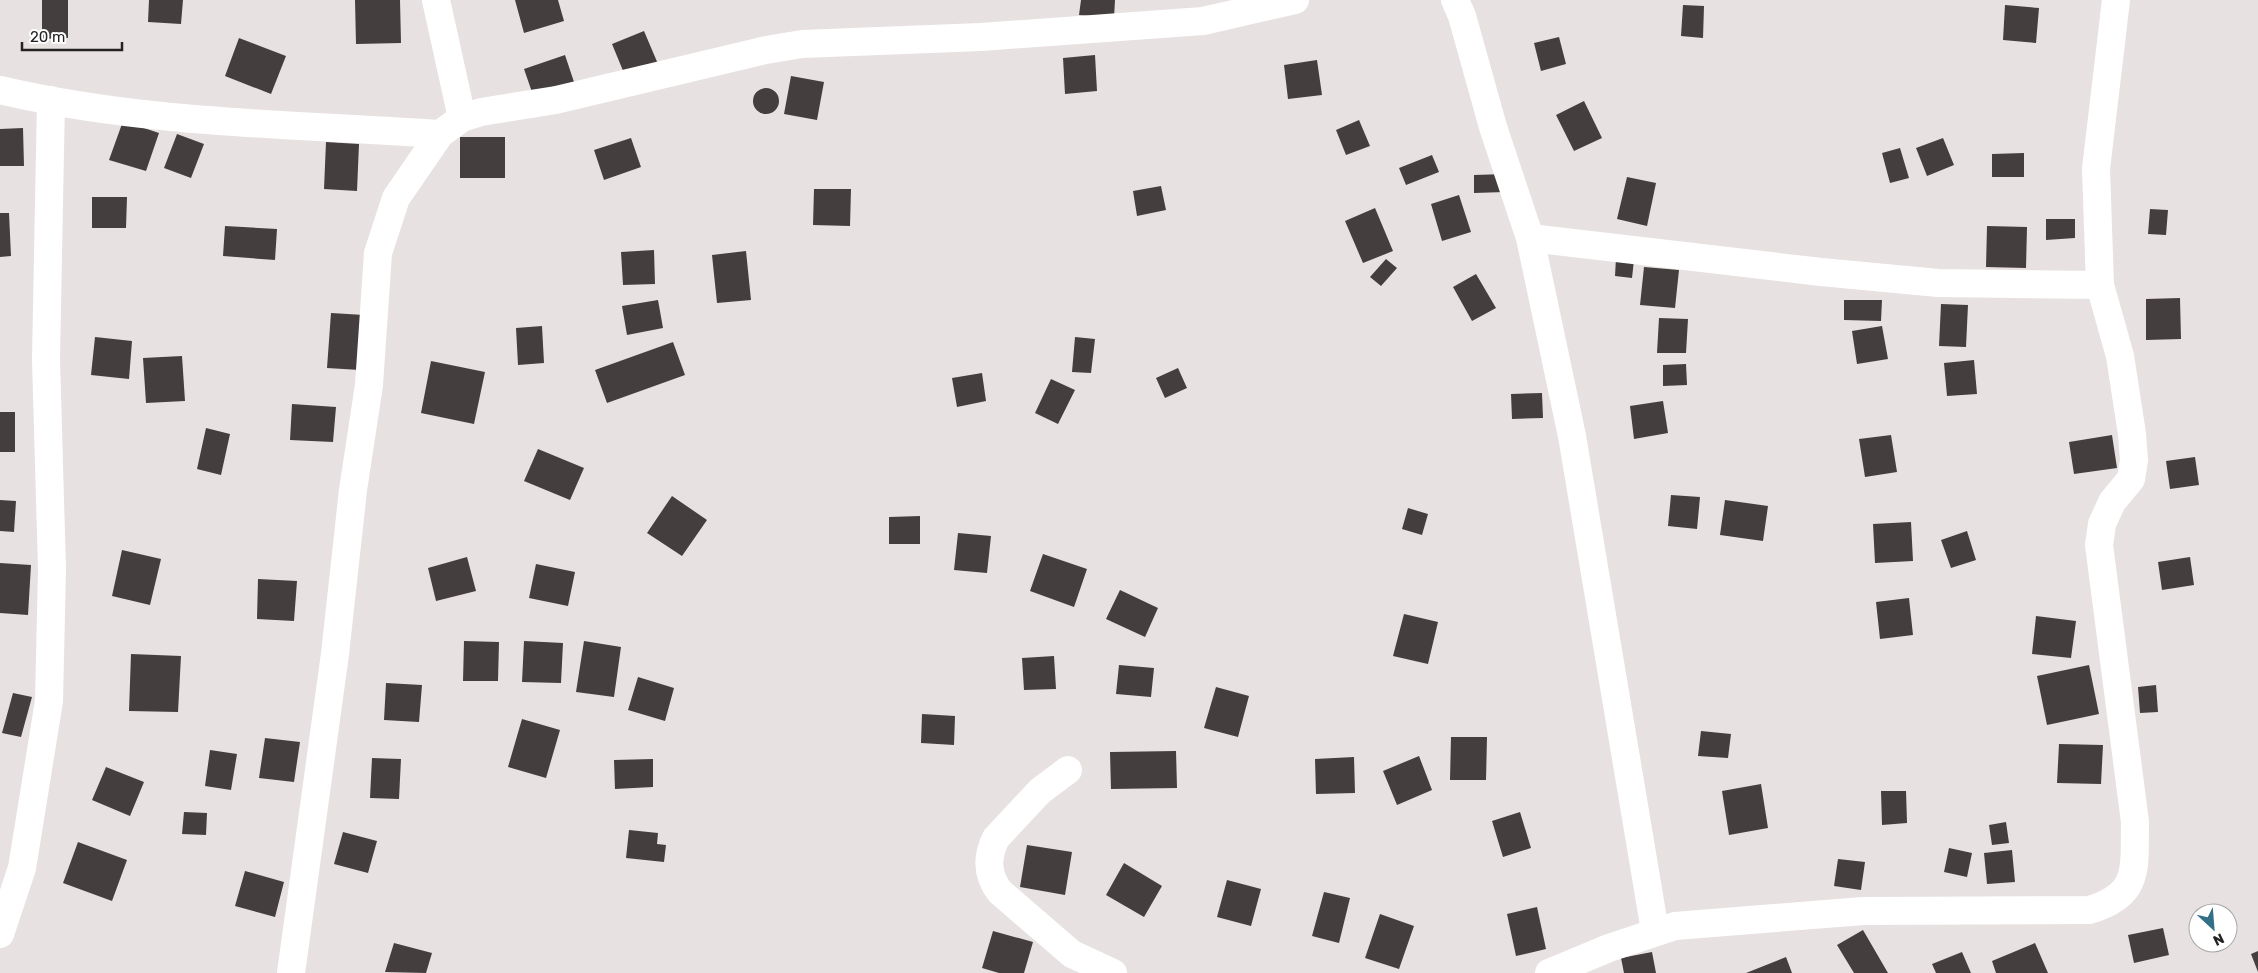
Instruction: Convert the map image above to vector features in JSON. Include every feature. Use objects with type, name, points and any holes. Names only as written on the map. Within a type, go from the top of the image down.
[{"type":"street","points":[[291,973],[335,654],[353,490],[369,385],[378,253],[396,198],[451,126],[436,0]]},
{"type":"street","points":[[0,90],[130,113],[242,123],[451,126],[481,112],[556,100],[758,52],[802,44],[981,37],[1202,21],[1295,0]]},
{"type":"street","points":[[1455,0],[1462,16],[1493,127],[1530,238],[1572,436],[1655,931]]},
{"type":"street","points":[[1549,973],[1655,931],[1675,926],[1863,912],[2089,910],[2122,895],[2130,884],[2134,862],[2135,822],[2099,545],[2102,524],[2112,502],[2131,479],[2134,460],[2120,356],[2100,285],[2096,169],[2116,0]]},
{"type":"street","points":[[0,934],[22,868],[49,701],[52,568],[46,359],[51,100]]},
{"type":"street","points":[[1530,238],[1821,272],[1938,283],[2100,285]]},
{"type":"street","points":[[1068,770],[1040,791],[996,838],[992,847],[988,869],[991,880],[1000,892],[1072,954],[1113,973]]},
{"type":"building","points":[[42,0],[68,0],[68,38],[42,39]]},
{"type":"building","points":[[149,0],[183,0],[181,24],[148,22]]},
{"type":"building","points":[[355,0],[400,0],[401,43],[356,44]]},
{"type":"building","points":[[515,0],[558,0],[564,21],[524,33]]},
{"type":"building","points":[[1081,0],[1115,0],[1114,18],[1079,15]]},
{"type":"building","points":[[1683,5],[1704,6],[1703,38],[1681,36]]},
{"type":"building","points":[[2005,5],[2039,8],[2036,43],[2003,40]]},
{"type":"building","points":[[644,31],[658,64],[626,78],[612,44]]},
{"type":"building","points":[[1559,37],[1566,64],[1541,71],[1534,43]]},
{"type":"building","points":[[239,38],[286,56],[271,94],[225,76]]},
{"type":"building","points":[[565,55],[575,85],[534,98],[524,69]]},
{"type":"building","points":[[1095,55],[1097,91],[1065,94],[1063,58]]},
{"type":"building","points":[[1317,60],[1322,95],[1288,99],[1284,65]]},
{"type":"building","points":[[791,76],[824,82],[817,120],[784,114]]},
{"type":"building","points":[[766,88],[775,92],[779,101],[775,110],[766,114],[757,110],[753,101],[757,92]]},
{"type":"building","points":[[1584,101],[1602,138],[1574,151],[1556,115]]},
{"type":"building","points":[[1359,120],[1370,146],[1346,155],[1336,130]]},
{"type":"building","points":[[123,121],[159,133],[146,171],[109,160]]},
{"type":"building","points":[[23,128],[24,166],[0,166],[0,129]]},
{"type":"building","points":[[177,134],[204,144],[191,178],[164,168]]},
{"type":"building","points":[[460,137],[505,137],[505,178],[460,178]]},
{"type":"building","points":[[631,138],[641,167],[604,180],[594,150]]},
{"type":"building","points":[[1943,138],[1954,165],[1927,176],[1916,148]]},
{"type":"building","points":[[326,142],[359,144],[357,191],[324,189]]},
{"type":"building","points":[[1900,148],[1909,178],[1890,183],[1882,153]]},
{"type":"building","points":[[2024,153],[2024,177],[1992,177],[1992,154]]},
{"type":"building","points":[[1432,155],[1439,172],[1406,185],[1399,168]]},
{"type":"building","points":[[1505,174],[1505,192],[1474,193],[1474,175]]},
{"type":"building","points":[[1627,177],[1656,183],[1647,226],[1617,219]]},
{"type":"building","points":[[1161,186],[1166,210],[1137,216],[1133,191]]},
{"type":"building","points":[[814,189],[851,189],[850,226],[813,225]]},
{"type":"building","points":[[1459,195],[1471,232],[1442,241],[1431,204]]},
{"type":"building","points":[[92,197],[127,197],[126,228],[92,228]]},
{"type":"building","points":[[1375,208],[1393,251],[1363,263],[1345,221]]},
{"type":"building","points":[[2150,209],[2168,210],[2166,235],[2148,234]]},
{"type":"building","points":[[0,213],[9,213],[11,256],[0,257]]},
{"type":"building","points":[[2046,219],[2075,219],[2075,238],[2046,240]]},
{"type":"building","points":[[225,226],[277,229],[275,260],[223,256]]},
{"type":"building","points":[[1987,226],[2027,227],[2026,268],[1986,267]]},
{"type":"building","points":[[654,250],[655,284],[623,285],[621,252]]},
{"type":"building","points":[[746,251],[751,300],[717,303],[712,255]]},
{"type":"building","points":[[1616,258],[1634,260],[1632,278],[1615,276]]},
{"type":"building","points":[[1386,259],[1397,268],[1381,286],[1370,277]]},
{"type":"building","points":[[1644,267],[1679,270],[1675,308],[1640,305]]},
{"type":"building","points":[[1476,274],[1496,308],[1472,321],[1453,287]]},
{"type":"building","points":[[2180,298],[2181,339],[2146,340],[2146,299]]},
{"type":"building","points":[[658,300],[663,328],[627,335],[622,306]]},
{"type":"building","points":[[1844,300],[1882,300],[1881,321],[1844,320]]},
{"type":"building","points":[[1941,304],[1968,305],[1966,347],[1939,346]]},
{"type":"building","points":[[331,313],[364,315],[360,370],[327,368]]},
{"type":"building","points":[[1659,318],[1688,319],[1686,353],[1657,353]]},
{"type":"building","points":[[542,326],[544,363],[518,365],[516,328]]},
{"type":"building","points":[[1882,326],[1888,359],[1857,364],[1852,331]]},
{"type":"building","points":[[95,337],[132,341],[129,379],[91,375]]},
{"type":"building","points":[[1075,337],[1095,339],[1091,373],[1072,372]]},
{"type":"building","points":[[673,342],[685,375],[607,403],[595,370]]},
{"type":"building","points":[[182,356],[185,401],[146,403],[143,358]]},
{"type":"building","points":[[1974,360],[1977,394],[1947,396],[1944,363]]},
{"type":"building","points":[[431,361],[485,372],[474,424],[421,413]]},
{"type":"building","points":[[1686,364],[1687,385],[1663,386],[1663,365]]},
{"type":"building","points":[[1178,368],[1187,388],[1165,398],[1156,378]]},
{"type":"building","points":[[982,373],[986,401],[957,407],[952,378]]},
{"type":"building","points":[[1051,379],[1075,390],[1058,424],[1035,413]]},
{"type":"building","points":[[1542,393],[1543,418],[1512,419],[1511,394]]},
{"type":"building","points":[[1663,401],[1668,433],[1634,439],[1630,406]]},
{"type":"building","points":[[292,404],[336,407],[333,442],[290,440]]},
{"type":"building","points":[[0,412],[15,412],[15,452],[0,452]]},
{"type":"building","points":[[206,428],[230,434],[221,475],[197,469]]},
{"type":"building","points":[[1891,435],[1897,472],[1865,477],[1859,439]]},
{"type":"building","points":[[2112,435],[2117,468],[2074,474],[2069,442]]},
{"type":"building","points":[[538,449],[584,468],[570,500],[524,481]]},
{"type":"building","points":[[2195,457],[2199,485],[2170,489],[2166,461]]},
{"type":"building","points":[[1671,495],[1700,497],[1697,529],[1668,526]]},
{"type":"building","points":[[672,496],[707,520],[682,556],[647,533]]},
{"type":"building","points":[[0,500],[16,501],[14,532],[0,531]]},
{"type":"building","points":[[1725,500],[1768,506],[1763,541],[1720,535]]},
{"type":"building","points":[[1408,508],[1428,514],[1422,535],[1402,529]]},
{"type":"building","points":[[920,516],[920,544],[889,544],[889,517]]},
{"type":"building","points":[[1911,522],[1913,561],[1875,563],[1873,524]]},
{"type":"building","points":[[1967,531],[1976,560],[1951,568],[1941,540]]},
{"type":"building","points":[[958,533],[991,536],[987,573],[954,570]]},
{"type":"building","points":[[122,550],[161,559],[150,605],[112,596]]},
{"type":"building","points":[[1043,554],[1087,569],[1074,607],[1030,591]]},
{"type":"building","points":[[467,557],[476,591],[436,601],[428,568]]},
{"type":"building","points":[[2190,557],[2194,585],[2162,590],[2158,562]]},
{"type":"building","points":[[0,563],[31,565],[28,615],[0,613]]},
{"type":"building","points":[[536,564],[575,572],[568,606],[529,598]]},
{"type":"building","points":[[258,579],[297,581],[294,621],[257,619]]},
{"type":"building","points":[[1120,590],[1158,608],[1145,637],[1106,619]]},
{"type":"building","points":[[1909,598],[1913,635],[1880,639],[1876,602]]},
{"type":"building","points":[[1404,614],[1438,622],[1428,664],[1393,656]]},
{"type":"building","points":[[2036,616],[2076,621],[2071,658],[2032,654]]},
{"type":"building","points":[[464,641],[499,642],[498,681],[463,681]]},
{"type":"building","points":[[524,641],[563,643],[561,683],[522,682]]},
{"type":"building","points":[[584,641],[621,647],[614,697],[576,692]]},
{"type":"building","points":[[131,654],[181,656],[178,712],[129,711]]},
{"type":"building","points":[[1054,656],[1056,689],[1024,690],[1022,658]]},
{"type":"building","points":[[1119,665],[1154,668],[1151,697],[1116,694]]},
{"type":"building","points":[[2089,665],[2099,714],[2047,725],[2037,676]]},
{"type":"building","points":[[638,677],[674,688],[665,721],[628,710]]},
{"type":"building","points":[[386,683],[422,685],[419,722],[384,720]]},
{"type":"building","points":[[2156,685],[2158,712],[2140,713],[2138,687]]},
{"type":"building","points":[[1216,687],[1249,696],[1238,737],[1204,728]]},
{"type":"building","points":[[13,693],[32,697],[21,737],[2,733]]},
{"type":"building","points":[[922,714],[955,716],[954,745],[921,743]]},
{"type":"building","points":[[522,719],[560,730],[546,778],[508,767]]},
{"type":"building","points":[[1701,731],[1731,734],[1728,758],[1698,756]]},
{"type":"building","points":[[1451,737],[1487,737],[1486,780],[1450,780]]},
{"type":"building","points":[[265,738],[300,742],[294,782],[259,778]]},
{"type":"building","points":[[2059,744],[2103,745],[2101,784],[2057,783]]},
{"type":"building","points":[[210,750],[237,754],[231,790],[205,786]]},
{"type":"building","points":[[1176,751],[1177,788],[1111,789],[1110,752]]},
{"type":"building","points":[[1419,756],[1432,790],[1397,805],[1383,771]]},
{"type":"building","points":[[1354,757],[1355,793],[1316,794],[1315,759]]},
{"type":"building","points":[[372,758],[401,759],[399,799],[370,798]]},
{"type":"building","points":[[653,759],[653,787],[615,789],[614,760]]},
{"type":"building","points":[[106,767],[144,782],[130,816],[92,800]]},
{"type":"building","points":[[1761,784],[1768,828],[1729,835],[1722,791]]},
{"type":"building","points":[[1881,791],[1906,791],[1907,823],[1882,825]]},
{"type":"building","points":[[184,812],[207,813],[206,835],[182,834]]},
{"type":"building","points":[[1520,812],[1531,848],[1503,857],[1492,821]]},
{"type":"building","points":[[2006,822],[2009,843],[1992,845],[1989,825]]},
{"type":"building","points":[[629,830],[658,833],[657,844],[666,845],[664,862],[626,858]]},
{"type":"building","points":[[343,832],[377,841],[368,873],[334,864]]},
{"type":"building","points":[[78,842],[127,860],[112,901],[63,883]]},
{"type":"building","points":[[1027,845],[1072,852],[1065,895],[1020,887]]},
{"type":"building","points":[[1949,848],[1972,853],[1967,877],[1944,872]]},
{"type":"building","points":[[2012,850],[2015,882],[1987,884],[1984,853]]},
{"type":"building","points":[[1838,859],[1865,862],[1861,890],[1834,886]]},
{"type":"building","points":[[1124,863],[1162,886],[1144,917],[1106,895]]},
{"type":"building","points":[[245,871],[284,882],[275,917],[235,906]]},
{"type":"building","points":[[1227,880],[1261,889],[1251,926],[1217,917]]},
{"type":"building","points":[[1324,892],[1350,898],[1339,943],[1312,936]]},
{"type":"building","points":[[1537,907],[1546,949],[1516,956],[1507,914]]},
{"type":"building","points":[[1380,914],[1414,926],[1399,969],[1365,958]]},
{"type":"building","points":[[2163,928],[2169,955],[2134,963],[2128,935]]},
{"type":"building","points":[[1863,930],[1888,973],[1854,973],[1837,945]]},
{"type":"building","points":[[993,931],[1033,942],[1024,973],[999,973],[982,968]]},
{"type":"building","points":[[394,943],[432,953],[426,973],[385,972]]},
{"type":"building","points":[[2035,943],[2048,973],[1996,973],[1992,961]]},
{"type":"building","points":[[2258,951],[2258,972],[2251,954]]},
{"type":"building","points":[[1652,952],[1656,973],[1624,973],[1621,958]]},
{"type":"building","points":[[1962,952],[1971,973],[1936,973],[1932,964]]},
{"type":"building","points":[[1786,957],[1792,973],[1746,973]]}]
